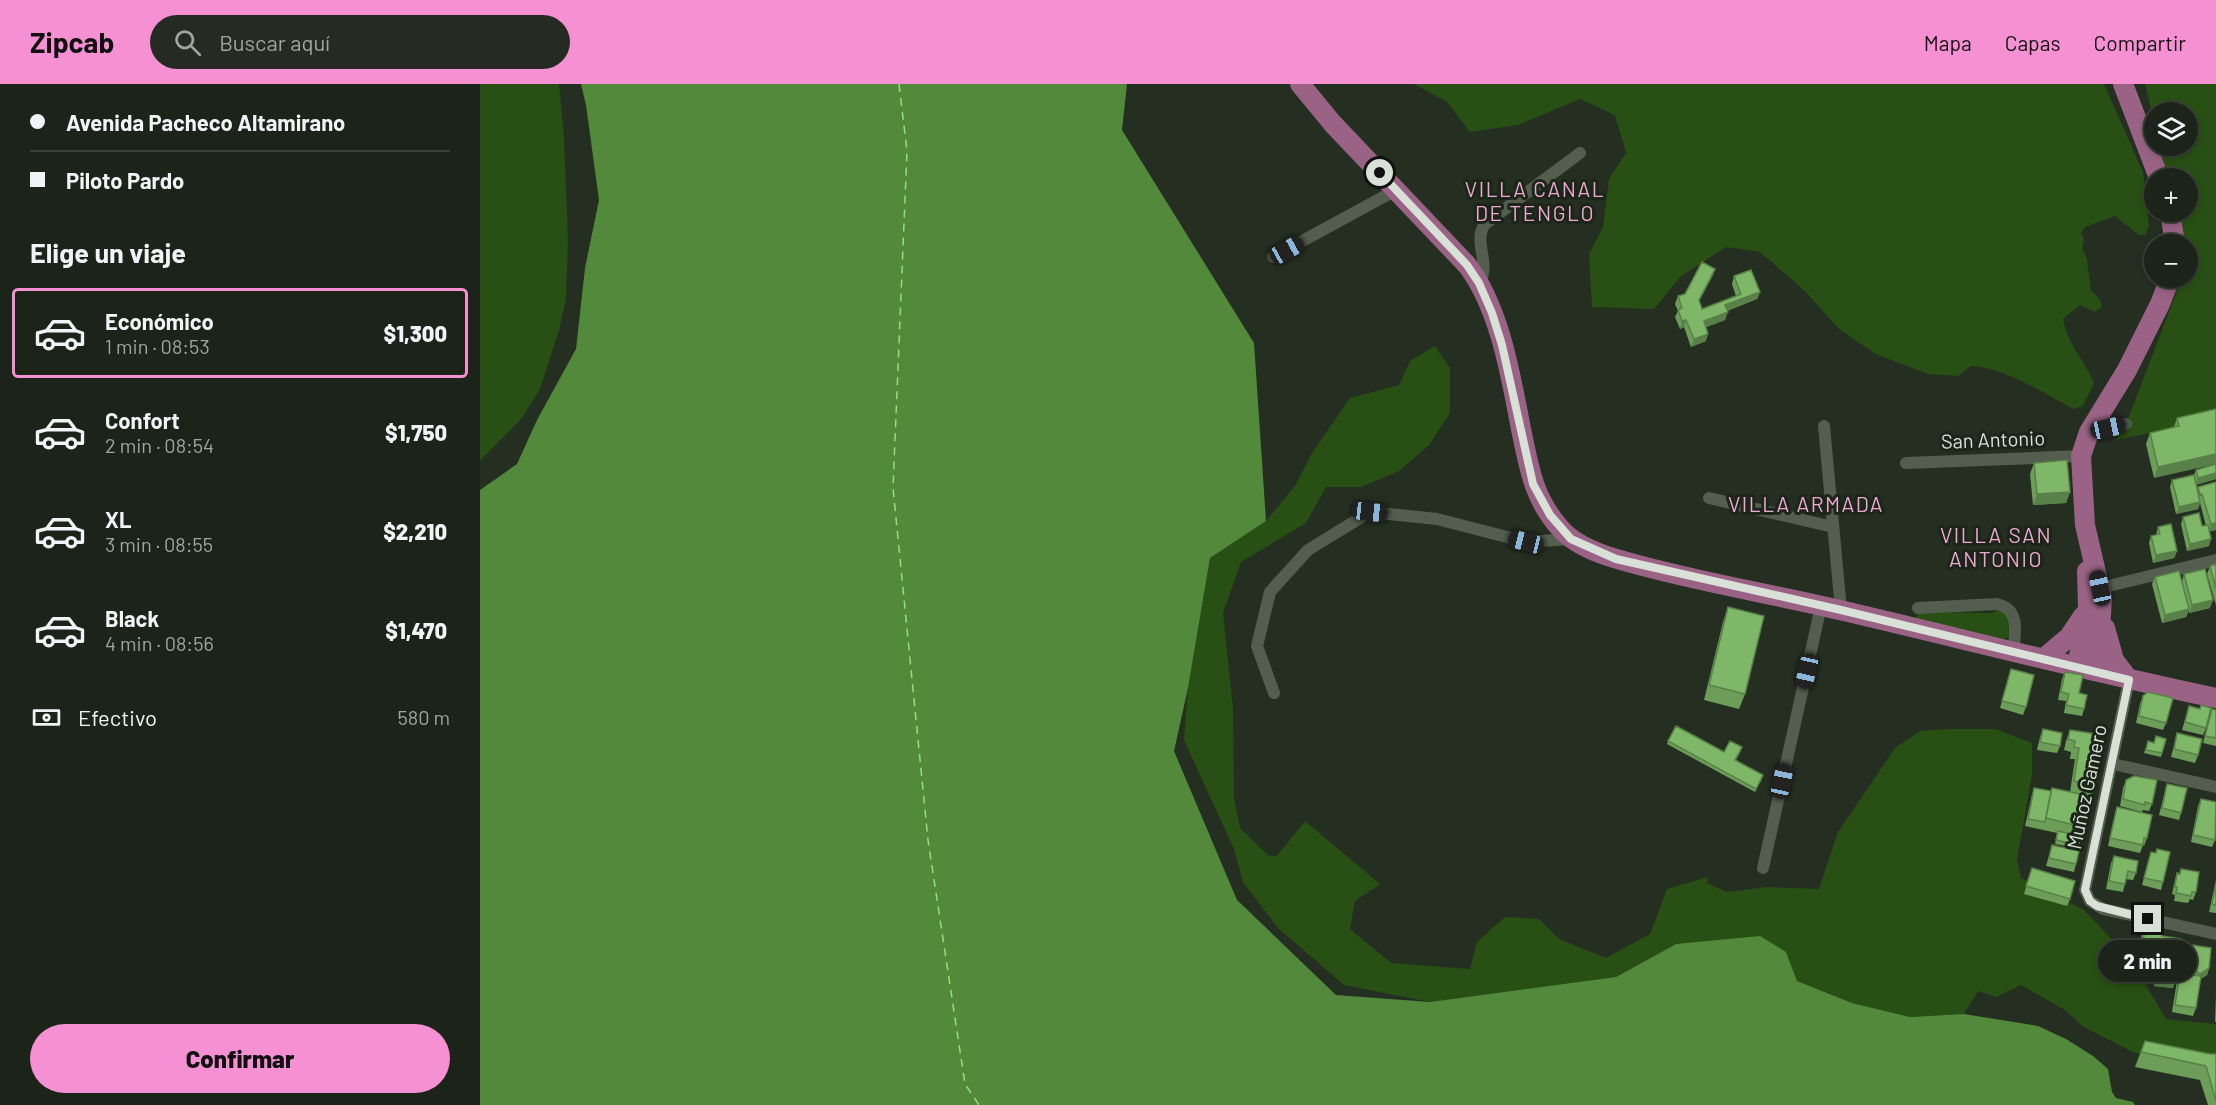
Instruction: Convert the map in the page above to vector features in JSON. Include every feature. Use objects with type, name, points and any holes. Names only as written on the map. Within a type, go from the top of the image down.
[{"type":"main road","points":[[1300,84],[1321,111],[1467,265],[1479,283],[1502,345],[1533,484],[1550,515],[1571,539],[1616,559],[1841,610],[2129,680],[2216,698]]},
{"type":"main road","points":[[2123,84],[2155,168]]},
{"type":"main road","points":[[2129,680],[2111,653],[2095,608],[2086,561],[2087,540],[2081,456],[2090,432],[2127,370],[2166,288]]},
{"type":"main road","points":[[2086,669],[2100,588],[2087,540]]},
{"type":"main road","points":[[2043,659],[2069,638],[2082,619],[2095,608]]},
{"type":"street","points":[[1479,283],[1485,273],[1481,233],[1485,224],[1580,153]]},
{"type":"street","points":[[1273,257],[1396,190]]},
{"type":"street","points":[[2090,432],[2126,424]]},
{"type":"street","points":[[1824,426],[1841,610]]},
{"type":"street","name":"San Antonio","points":[[1906,463],[2081,456]]},
{"type":"street","points":[[1709,498],[1833,527]]},
{"type":"street","points":[[1274,693],[1257,646],[1270,592],[1308,550],[1370,512],[1437,519],[1526,542],[1571,539]]},
{"type":"street","points":[[2100,588],[2216,560]]},
{"type":"street","points":[[1918,608],[1998,604],[2005,606],[2012,612],[2015,620],[2013,652]]},
{"type":"street","points":[[1763,868],[1821,606]]},
{"type":"street","name":"Muñoz Gamero","points":[[2129,680],[2085,890],[2090,901],[2103,909],[2216,934]]},
{"type":"street","points":[[2113,764],[2216,787]]},
{"type":"shaded area","points":[[480,84],[559,84],[564,138],[568,241],[566,299],[559,330],[540,389],[522,418],[480,461]]},
{"type":"shaded area","points":[[581,84],[1127,84],[1122,130],[1254,343],[1266,521],[1210,558],[1188,688],[1174,751],[1237,900],[1336,995],[1430,1002],[1616,977],[1676,944],[1760,936],[1786,952],[1797,981],[1852,1003],[1910,1017],[1964,1014],[2038,1026],[2066,1039],[2093,1056],[2108,1069],[2112,1092],[2116,1098],[2133,1102],[2135,1105],[480,1105],[480,490],[517,464],[537,420],[576,349],[585,268],[599,200]]},
{"type":"shaded area","points":[[1414,84],[2104,84],[2143,172],[2144,222],[2149,222],[2149,225],[2145,234],[2139,235],[2115,216],[2085,227],[2081,233],[2091,290],[2100,300],[2102,307],[2095,312],[2080,305],[2063,319],[2068,336],[2094,383],[2083,406],[2073,409],[2023,382],[1983,367],[1971,366],[1958,376],[1928,374],[1876,354],[1839,329],[1805,291],[1760,252],[1726,247],[1680,277],[1654,309],[1592,307],[1589,254],[1603,227],[1609,179],[1626,153],[1615,115],[1580,99],[1518,125],[1470,132],[1447,102]]},
{"type":"shaded area","points":[[2145,84],[2216,84],[2216,419],[2116,440],[2126,424],[2178,288],[2198,288],[2198,234],[2180,234],[2176,222],[2198,222],[2198,168],[2164,168],[2162,156],[2198,156],[2198,102],[2149,102]]},
{"type":"shaded area","points":[[1435,346],[1450,368],[1450,413],[1429,445],[1399,471],[1361,487],[1326,487],[1306,523],[1241,562],[1223,613],[1233,709],[1234,798],[1240,828],[1269,856],[1277,856],[1305,821],[1380,884],[1355,901],[1350,929],[1391,963],[1470,969],[1477,942],[1505,917],[1539,919],[1559,939],[1606,958],[1650,934],[1667,889],[1708,877],[1707,883],[1727,892],[1767,887],[1819,889],[1838,832],[1895,748],[1920,731],[1995,729],[2032,743],[2032,775],[2017,859],[2021,878],[2084,910],[2122,950],[2166,1019],[2216,1024],[2216,1069],[2205,1069],[2135,1053],[2082,1026],[2065,1010],[2021,985],[1996,997],[1978,991],[1964,1014],[1910,1017],[1852,1003],[1797,981],[1786,952],[1676,944],[1616,977],[1430,1002],[1344,985],[1278,928],[1243,882],[1234,849],[1184,740],[1188,688],[1210,558],[1266,521],[1295,486],[1312,453],[1350,398],[1399,385],[1410,361]]},
{"type":"shaded area","points":[[2001,609],[2010,614],[2008,638],[2001,639],[1916,620],[1918,612],[1992,613]]},
{"type":"building","points":[[1702,262],[1715,269],[1699,300],[1702,309],[1741,294],[1734,276],[1751,270],[1760,292],[1725,305],[1728,312],[1704,321],[1708,334],[1694,339],[1686,320],[1682,321],[1678,310],[1682,308],[1678,296],[1685,294]]},
{"type":"building","points":[[2216,409],[2216,454],[2158,467],[2150,433],[2179,426],[2177,418]]},
{"type":"building","points":[[2067,460],[2070,492],[2037,494],[2034,463]]},
{"type":"building","points":[[2216,464],[2216,473],[2198,478],[2196,470]]},
{"type":"building","points":[[2194,475],[2200,502],[2179,507],[2172,480]]},
{"type":"building","points":[[2216,482],[2216,523],[2211,524],[2198,487]]},
{"type":"building","points":[[2199,513],[2202,526],[2208,525],[2211,539],[2190,544],[2183,517]]},
{"type":"building","points":[[2171,524],[2177,551],[2156,555],[2151,536],[2160,534],[2158,527]]},
{"type":"building","points":[[2216,564],[2216,588],[2210,566]]},
{"type":"building","points":[[2205,569],[2213,600],[2192,605],[2184,574]]},
{"type":"building","points":[[2179,571],[2189,609],[2165,615],[2155,577]]},
{"type":"building","points":[[1728,607],[1764,616],[1745,694],[1709,685]]},
{"type":"building","points":[[2011,669],[2034,675],[2026,707],[2002,701]]},
{"type":"building","points":[[2065,672],[2083,675],[2079,693],[2087,695],[2084,709],[2066,705],[2069,694],[2061,692]]},
{"type":"building","points":[[2148,692],[2173,698],[2166,723],[2139,716],[2143,696]]},
{"type":"building","points":[[2201,705],[2211,708],[2206,728],[2185,722],[2189,706],[2200,709]]},
{"type":"building","points":[[2212,709],[2216,710],[2216,738],[2205,736]]},
{"type":"building","points":[[1676,726],[1724,752],[1730,741],[1742,747],[1735,760],[1763,775],[1756,789],[1668,741]]},
{"type":"building","points":[[2043,729],[2062,733],[2060,746],[2040,742]]},
{"type":"building","points":[[2070,730],[2096,734],[2094,747],[2101,748],[2095,785],[2074,781],[2079,748],[2074,747],[2075,741],[2068,739]]},
{"type":"building","points":[[2177,733],[2202,739],[2198,755],[2174,749]]},
{"type":"building","points":[[2156,736],[2166,739],[2162,753],[2146,750],[2148,741],[2154,743]]},
{"type":"building","points":[[2134,776],[2157,780],[2152,804],[2145,802],[2145,805],[2123,799],[2126,780]]},
{"type":"building","points":[[2167,784],[2187,788],[2181,813],[2162,808]]},
{"type":"building","points":[[2034,788],[2051,791],[2045,822],[2028,819]]},
{"type":"building","points":[[2052,788],[2089,796],[2082,827],[2046,818]]},
{"type":"building","points":[[2201,799],[2216,802],[2215,840],[2193,835]]},
{"type":"building","points":[[2117,807],[2152,815],[2147,838],[2144,838],[2143,845],[2110,838]]},
{"type":"building","points":[[2058,831],[2080,836],[2079,845],[2056,840]]},
{"type":"building","points":[[2052,845],[2079,851],[2076,864],[2049,858]]},
{"type":"building","points":[[2157,849],[2170,852],[2163,882],[2144,878],[2151,852],[2156,853]]},
{"type":"building","points":[[2114,856],[2138,861],[2136,873],[2128,871],[2125,884],[2109,881]]},
{"type":"building","points":[[2032,868],[2075,881],[2070,899],[2026,886]]},
{"type":"building","points":[[2181,869],[2199,872],[2196,892],[2192,892],[2191,896],[2176,893],[2177,873],[2180,874]]},
{"type":"building","points":[[2216,884],[2216,905],[2212,904]]},
{"type":"building","points":[[2145,926],[2163,928],[2162,936],[2181,939],[2176,981],[2156,978],[2159,956],[2142,954]]},
{"type":"building","points":[[2192,945],[2211,948],[2209,968],[2200,974],[2190,966]]},
{"type":"building","points":[[2180,973],[2201,976],[2196,1008],[2175,1005]]},
{"type":"building","points":[[2145,1041],[2216,1054],[2216,1101],[2206,1066],[2141,1052]]},
{"type":"ferry route","points":[[899,84],[907,151],[893,488],[928,840],[965,1084],[979,1105]]},
{"type":"district","name":"VILLA CANAL DE TENGLO","points":[[1535,202]]},
{"type":"district","name":"VILLA ARMADA","points":[[1806,505]]},
{"type":"district","name":"VILLA SAN ANTONIO","points":[[1996,548]]},
{"type":"route","points":[[1380,173],[1467,265],[1479,283],[1502,345],[1533,484],[1550,515],[1571,539],[1593,551],[1616,559],[1841,610],[2129,680],[2085,890],[2090,901],[2103,909],[2148,919]]}]
